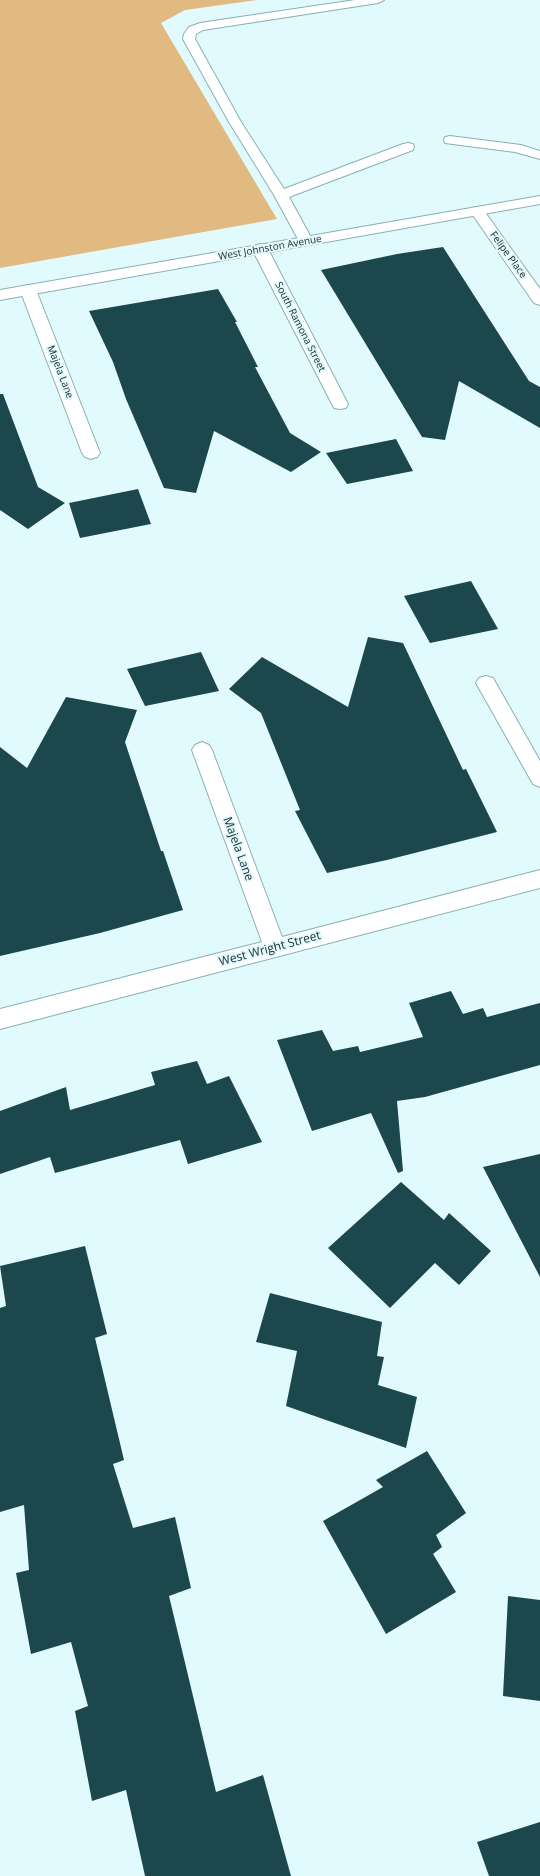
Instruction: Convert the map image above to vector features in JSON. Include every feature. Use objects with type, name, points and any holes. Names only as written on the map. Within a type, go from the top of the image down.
[{"type":"street","name":"West Johnston Avenue","points":[[0,295],[540,200]]},
{"type":"street","name":"Felipe Place","points":[[477,211],[540,300]]},
{"type":"street","name":"South Ramona Street","points":[[260,249],[340,404]]},
{"type":"street","name":"Majela Lane","points":[[28,290],[91,453]]},
{"type":"street","points":[[486,683],[540,779]]},
{"type":"street","name":"Majela Lane","points":[[202,750],[275,948]]},
{"type":"street","name":"West Wright Street","points":[[0,1019],[540,879]]},
{"type":"lane","points":[[306,241],[281,195],[235,122],[189,39],[190,34],[193,30],[200,28],[378,0]]},
{"type":"lane","points":[[450,140],[516,148],[540,155]]},
{"type":"lane","points":[[281,195],[408,147]]},
{"type":"shaded area","points":[[0,0],[257,0],[185,10],[161,23],[277,219],[0,268]]},
{"type":"building","points":[[443,247],[529,381],[540,387],[540,428],[459,381],[445,440],[422,437],[321,270],[397,254]]},
{"type":"building","points":[[218,289],[237,322],[235,322],[258,367],[255,367],[290,433],[321,452],[291,472],[214,431],[196,493],[164,488],[126,399],[113,362],[89,311]]},
{"type":"building","points":[[0,394],[3,394],[38,487],[65,503],[28,529],[0,510]]},
{"type":"building","points":[[396,439],[413,471],[347,484],[326,453]]},
{"type":"building","points":[[138,489],[151,524],[80,538],[69,503]]},
{"type":"building","points":[[471,581],[498,629],[430,643],[404,596]]},
{"type":"building","points":[[368,637],[403,643],[463,770],[466,769],[497,832],[387,860],[327,873],[295,811],[300,810],[261,713],[229,689],[262,657],[348,707]]},
{"type":"building","points":[[201,652],[219,691],[145,706],[127,669]]},
{"type":"building","points":[[66,697],[137,710],[125,742],[161,851],[163,851],[183,910],[100,933],[0,956],[0,747],[27,768]]},
{"type":"building","points":[[451,991],[463,1014],[483,1008],[487,1017],[540,1003],[540,1065],[425,1097],[397,1101],[403,1171],[398,1173],[371,1113],[312,1131],[277,1040],[322,1030],[333,1051],[358,1046],[360,1052],[423,1037],[409,1003]]},
{"type":"building","points":[[197,1061],[207,1084],[229,1076],[262,1142],[188,1164],[180,1140],[55,1173],[50,1157],[0,1174],[0,1111],[66,1087],[70,1110],[155,1085],[151,1072]]},
{"type":"building","points":[[540,1154],[540,1277],[483,1167]]},
{"type":"building","points":[[401,1182],[444,1220],[449,1213],[491,1251],[459,1285],[435,1263],[390,1308],[328,1248]]},
{"type":"building","points":[[85,1246],[107,1334],[95,1338],[124,1460],[113,1464],[133,1528],[175,1517],[191,1588],[169,1596],[216,1792],[263,1775],[291,1876],[145,1876],[126,1790],[92,1801],[75,1711],[88,1706],[71,1642],[31,1654],[16,1573],[29,1570],[24,1505],[0,1512],[0,1308],[6,1306],[0,1266]]},
{"type":"building","points":[[270,1293],[382,1322],[377,1356],[384,1357],[378,1385],[417,1397],[406,1448],[286,1406],[297,1351],[256,1342]]},
{"type":"building","points":[[427,1451],[466,1513],[436,1535],[442,1547],[433,1554],[456,1592],[386,1634],[323,1521],[383,1487],[376,1480]]},
{"type":"building","points":[[508,1596],[540,1600],[540,1701],[503,1696]]},
{"type":"building","points":[[540,1822],[540,1876],[489,1876],[477,1842]]}]
